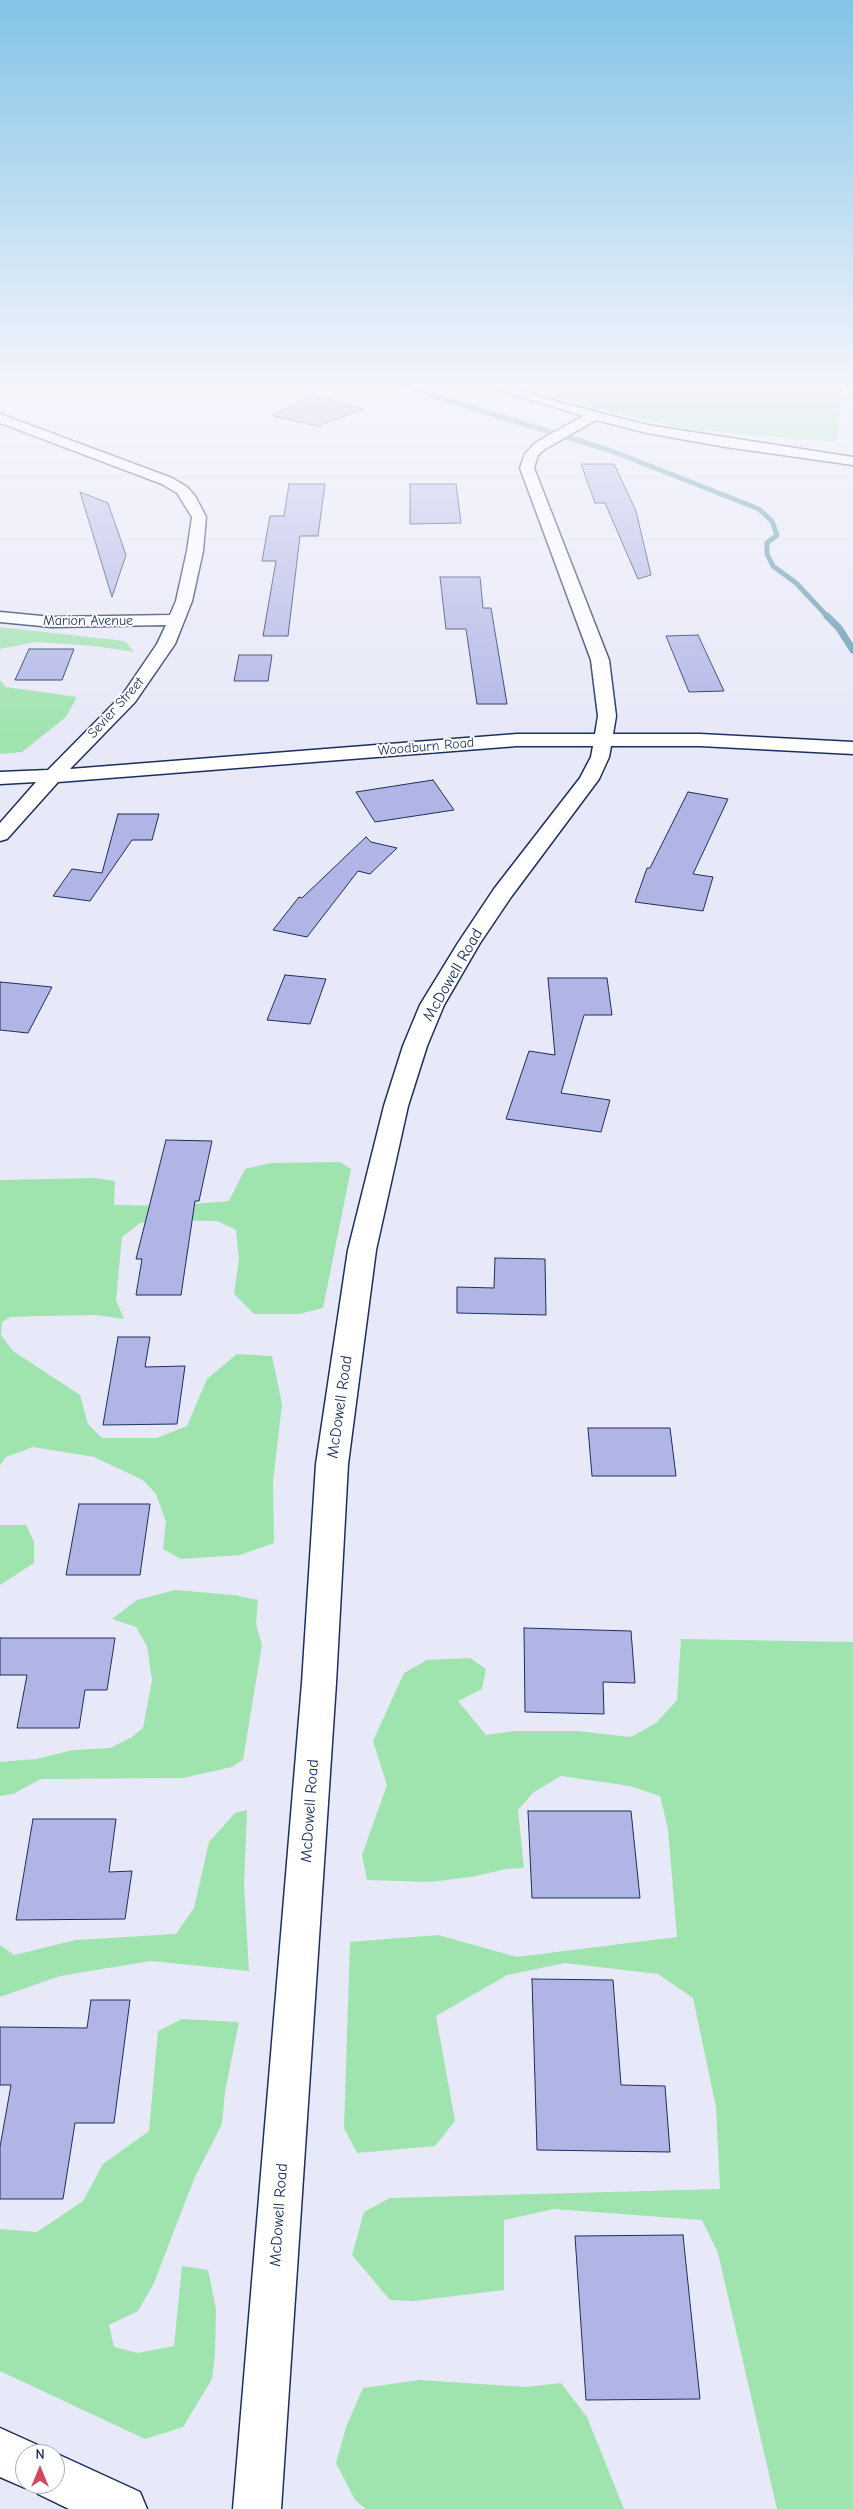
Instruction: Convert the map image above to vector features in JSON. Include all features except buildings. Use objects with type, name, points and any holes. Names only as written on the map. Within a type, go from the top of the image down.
[{"type":"street","name":"Sevier Street","points":[[0,835],[133,692],[166,644],[184,601],[198,530],[199,517],[192,503]]},
{"type":"street","name":"McDowell Road","points":[[257,2509],[319,1683],[332,1464],[362,1250],[396,1106],[432,1005],[469,943],[502,894],[589,778],[600,757],[604,739],[607,716],[600,660],[540,503]]},
{"type":"street","name":"Marion Avenue","points":[[0,617],[52,622],[176,620]]},
{"type":"street","name":"Woodburn Road","points":[[0,778],[51,778],[517,740],[604,739],[753,742],[853,748]]},
{"type":"street","points":[[0,2452],[15,2459]]},
{"type":"street","points":[[65,2482],[123,2509]]},
{"type":"green space","points":[[0,627],[125,641],[134,652],[95,646],[35,642],[0,649]]},
{"type":"green space","points":[[0,680],[6,687],[77,697],[66,717],[22,752],[0,754]]},
{"type":"green space","points":[[340,1162],[351,1169],[323,1308],[299,1314],[254,1314],[234,1294],[239,1259],[236,1230],[217,1221],[163,1220],[140,1223],[122,1237],[116,1300],[124,1319],[96,1315],[42,1316],[10,1317],[2,1322],[1,1335],[13,1351],[80,1395],[88,1424],[102,1438],[157,1438],[187,1426],[207,1379],[237,1354],[272,1356],[282,1404],[273,1482],[274,1543],[240,1555],[181,1559],[163,1549],[166,1522],[156,1494],[143,1480],[94,1457],[33,1447],[6,1457],[0,1465],[0,1180],[95,1178],[115,1181],[114,1205],[168,1206],[229,1201],[245,1169],[271,1163]]},
{"type":"green space","points":[[0,1525],[26,1525],[34,1542],[34,1563],[0,1585]]},
{"type":"green space","points":[[175,1590],[234,1595],[258,1600],[256,1624],[262,1645],[243,1760],[232,1767],[183,1778],[41,1779],[13,1794],[0,1796],[0,1762],[36,1759],[73,1750],[110,1748],[132,1737],[143,1728],[152,1680],[147,1646],[136,1627],[112,1619],[137,1600]]},
{"type":"green space","points":[[681,1639],[853,1642],[853,2509],[777,2509],[718,2253],[702,2220],[554,2209],[504,2220],[504,2290],[414,2301],[390,2300],[352,2255],[364,2212],[390,2198],[720,2189],[716,2107],[693,1998],[658,1974],[565,1963],[507,1975],[436,2016],[455,2121],[435,2146],[357,2153],[344,2128],[350,1942],[438,1935],[517,1957],[677,1937],[668,1829],[660,1796],[630,1786],[561,1776],[534,1792],[518,1810],[524,1868],[506,1869],[471,1877],[430,1882],[367,1880],[362,1855],[387,1785],[373,1741],[404,1673],[427,1660],[470,1658],[486,1669],[482,1689],[458,1701],[486,1735],[514,1731],[577,1731],[631,1737],[656,1723],[677,1700]]},
{"type":"green space","points":[[247,1810],[244,1885],[249,1971],[151,1961],[60,1976],[0,1997],[0,1945],[14,1955],[76,1940],[176,1934],[194,1908],[209,1842],[235,1813]]},
{"type":"green space","points":[[182,2019],[239,2022],[225,2092],[222,2124],[194,2179],[154,2283],[138,2311],[109,2325],[114,2347],[138,2353],[174,2346],[182,2266],[208,2270],[216,2309],[215,2354],[212,2379],[183,2427],[145,2439],[0,2371],[0,2229],[37,2232],[83,2201],[103,2164],[149,2131],[158,2031]]},
{"type":"green space","points":[[419,2380],[526,2387],[561,2383],[587,2417],[624,2509],[366,2509],[355,2500],[336,2463],[346,2427],[363,2388]]},
{"type":"waterway","points":[[744,503],[759,509],[772,521],[777,535],[767,543],[767,554],[773,566],[796,583],[828,617]]},
{"type":"waterway","points":[[828,617],[839,628],[853,650]]}]
